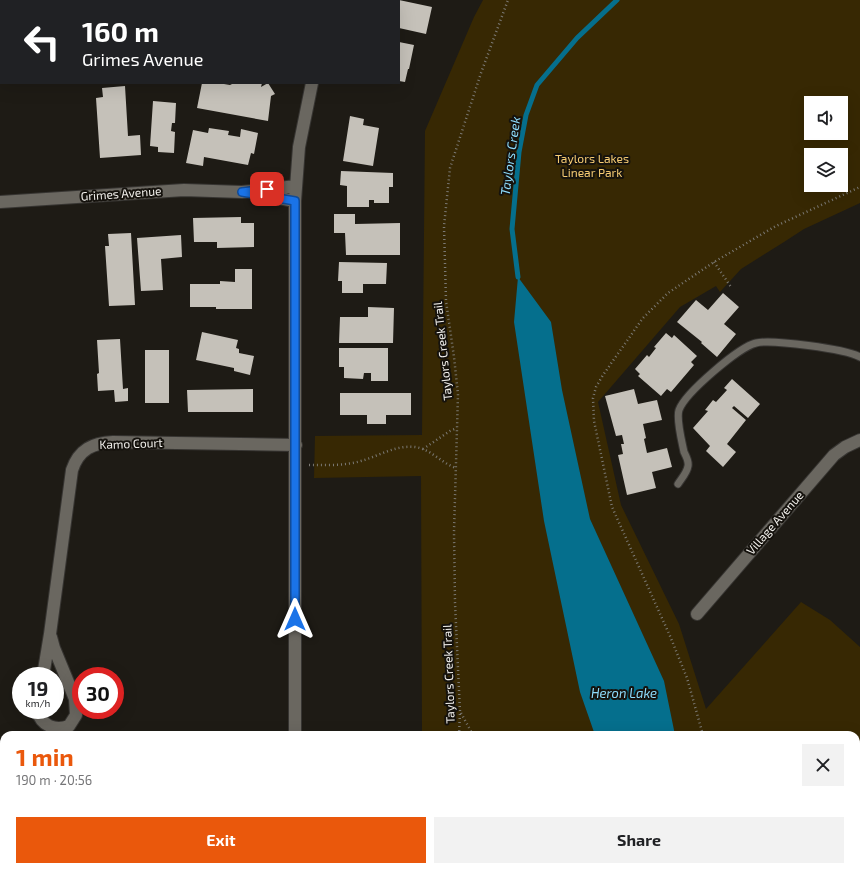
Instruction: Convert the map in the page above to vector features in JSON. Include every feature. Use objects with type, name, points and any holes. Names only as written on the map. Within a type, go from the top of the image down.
[{"type":"street","points":[[295,731],[295,201],[299,147],[312,84]]},
{"type":"street","name":"Grimes Avenue","points":[[242,192],[296,186]]},
{"type":"street","name":"Grimes Avenue","points":[[0,202],[184,190],[242,192],[295,201]]},
{"type":"street","name":"Village Avenue","points":[[697,614],[834,455],[845,447],[860,440]]},
{"type":"street","name":"Kamo Court","points":[[44,667],[72,470],[75,461],[84,450],[92,445],[113,442],[296,445]]},
{"type":"street","points":[[50,634],[62,667]]},
{"type":"street","points":[[40,719],[43,723],[56,728],[69,726],[76,715],[75,699],[64,672]]},
{"type":"lane","points":[[678,484],[689,464],[682,444],[678,420],[679,409],[705,379],[742,349],[756,342],[774,342],[838,350],[848,352],[860,358]]},
{"type":"path","name":"Taylors Creek Trail","points":[[459,731],[460,712],[454,587],[457,377],[446,301],[444,226],[450,168],[481,73],[508,0]]},
{"type":"path","points":[[714,262],[731,288]]},
{"type":"path","points":[[423,449],[457,428]]},
{"type":"path","points":[[295,465],[350,464],[369,459],[398,448],[415,447],[423,449],[456,468]]},
{"type":"path","points":[[460,712],[471,731]]},
{"type":"green space","name":"Taylors Lakes Linear Park","points":[[483,0],[860,0],[860,203],[804,229],[741,269],[720,292],[716,286],[680,307],[598,402],[621,505],[679,624],[706,709],[801,602],[830,620],[860,647],[860,731],[422,731],[421,476],[314,478],[315,436],[422,435],[425,131],[474,17]]},
{"type":"water","name":"Heron Lake","points":[[518,277],[551,322],[562,390],[590,519],[664,681],[674,731],[594,731],[580,692],[544,521],[514,322]]},
{"type":"building","points":[[400,0],[432,7],[426,34],[400,28]]},
{"type":"building","points":[[400,42],[414,45],[405,82],[400,81]]},
{"type":"building","points":[[202,84],[262,84],[261,87],[269,84],[275,94],[271,96],[268,121],[197,108]]},
{"type":"building","points":[[125,86],[128,136],[140,135],[141,155],[100,158],[96,98],[103,97],[102,88]]},
{"type":"building","points":[[153,101],[176,103],[175,123],[172,123],[171,131],[175,132],[174,153],[158,152],[158,147],[150,146]]},
{"type":"building","points":[[350,116],[364,119],[363,125],[379,128],[373,166],[343,161]]},
{"type":"building","points":[[209,128],[229,131],[228,135],[240,137],[241,129],[258,133],[254,154],[251,153],[248,165],[204,157],[203,166],[186,163],[193,130],[208,133]]},
{"type":"building","points":[[341,171],[393,173],[393,187],[389,187],[389,203],[374,203],[374,200],[369,200],[369,207],[347,207],[347,186],[340,185]]},
{"type":"building","points":[[334,214],[355,214],[355,224],[400,223],[400,255],[346,255],[345,233],[334,233]]},
{"type":"building","points":[[241,217],[241,223],[254,223],[254,247],[217,248],[217,242],[194,242],[193,218]]},
{"type":"building","points":[[131,233],[135,305],[109,306],[105,246],[109,246],[108,234]]},
{"type":"building","points":[[181,235],[182,257],[161,259],[163,290],[141,291],[137,238]]},
{"type":"building","points":[[339,262],[387,263],[386,284],[363,284],[363,293],[342,293],[342,281],[338,281]]},
{"type":"building","points":[[235,269],[252,269],[252,309],[190,307],[190,284],[220,284],[220,281],[235,282]]},
{"type":"building","points":[[723,293],[739,307],[724,324],[736,334],[717,357],[701,343],[702,342],[677,322],[696,300],[708,310]]},
{"type":"building","points":[[368,307],[394,308],[393,343],[339,343],[340,317],[368,317]]},
{"type":"building","points":[[202,332],[238,340],[236,348],[239,349],[239,353],[254,356],[250,375],[234,371],[234,368],[196,360]]},
{"type":"building","points":[[666,333],[672,338],[674,335],[697,356],[691,362],[694,365],[671,392],[667,389],[661,396],[638,376],[640,374],[635,369],[647,355],[649,357],[656,348],[654,347]]},
{"type":"building","points":[[120,339],[123,389],[128,388],[128,401],[115,402],[114,390],[98,391],[97,374],[99,373],[97,340]]},
{"type":"building","points":[[339,348],[388,348],[388,381],[371,381],[371,373],[364,373],[363,379],[344,378],[344,367],[339,367]]},
{"type":"building","points":[[145,350],[169,350],[169,403],[145,403]]},
{"type":"building","points":[[732,379],[760,404],[748,418],[734,406],[732,408],[746,420],[727,444],[736,452],[723,467],[706,451],[710,446],[693,428],[708,411],[705,410],[713,400],[716,402],[727,390],[724,388]]},
{"type":"building","points":[[253,389],[253,412],[188,412],[187,390]]},
{"type":"building","points":[[634,389],[638,404],[657,400],[662,420],[643,424],[647,453],[667,448],[672,467],[652,472],[656,488],[627,495],[618,455],[623,454],[621,444],[624,444],[622,435],[616,436],[605,396]]},
{"type":"building","points":[[340,393],[411,393],[411,415],[386,415],[386,424],[367,424],[367,415],[340,415]]},
{"type":"waterway","name":"Taylors Creek","points":[[518,277],[512,229],[519,152],[526,115],[537,85],[577,38],[617,0]]},
{"type":"route","points":[[267,189],[242,192],[295,201],[295,619]]}]
